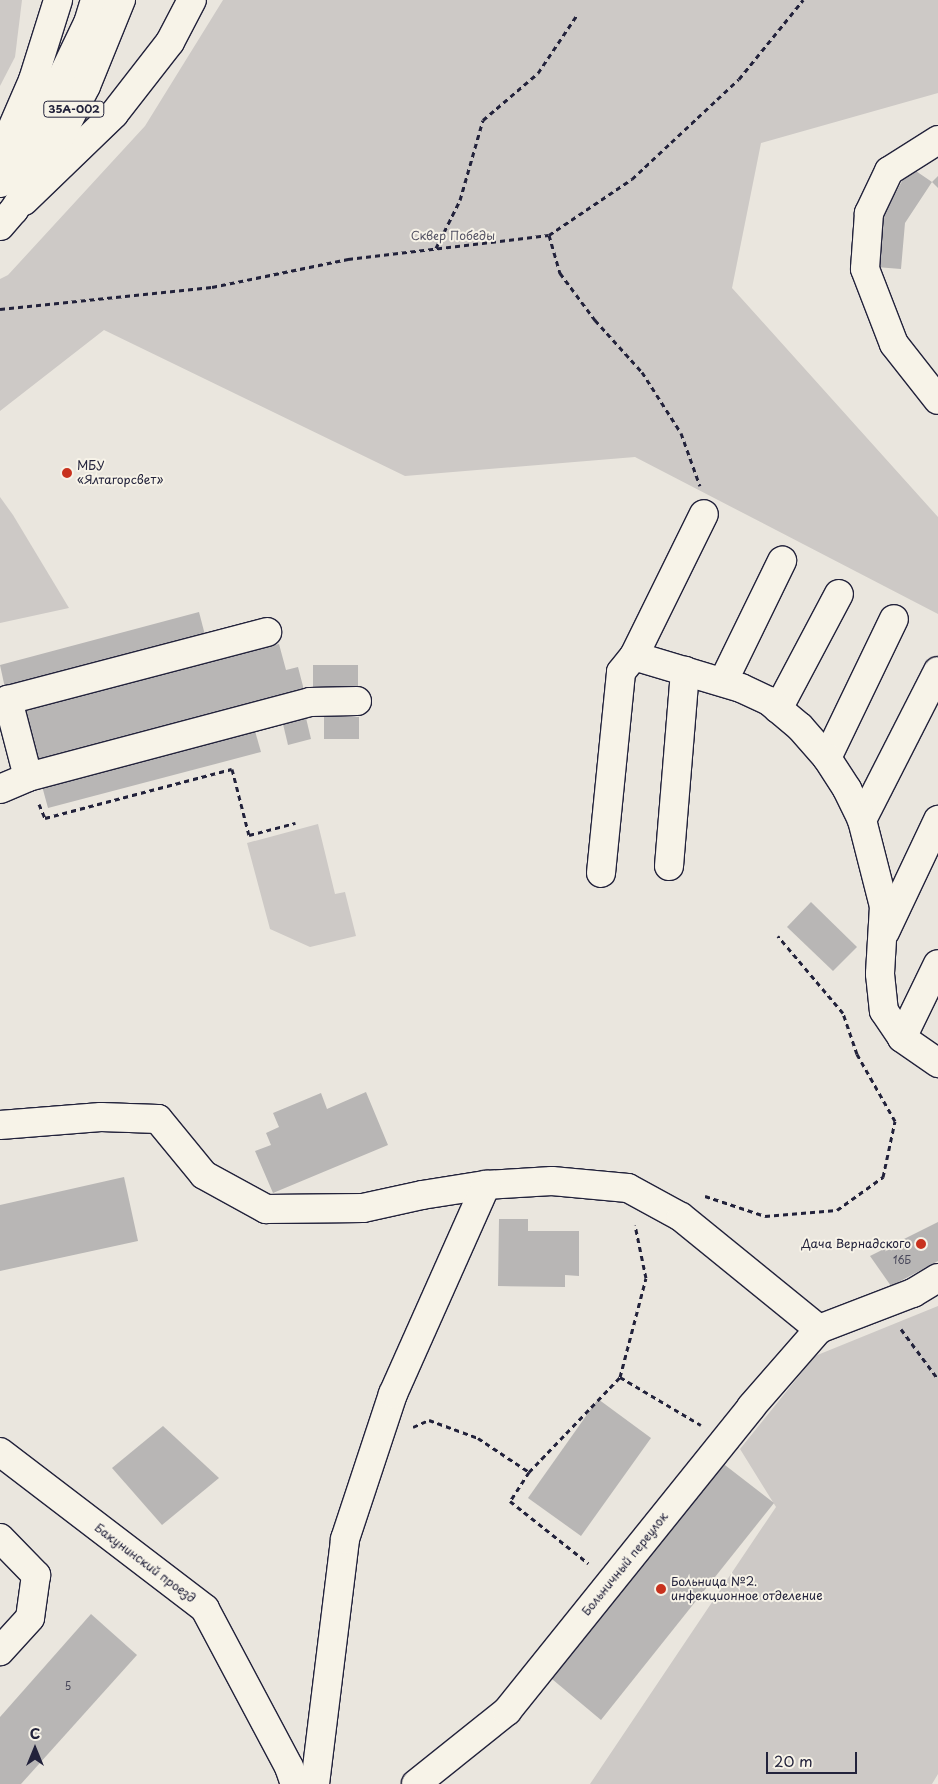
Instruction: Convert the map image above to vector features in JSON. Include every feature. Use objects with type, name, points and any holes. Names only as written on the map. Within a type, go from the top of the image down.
[{"type":"main road","points":[[0,156],[33,80],[58,0]]},
{"type":"main road","name":"35А-002","points":[[0,183],[34,132],[62,79],[88,23],[95,0]]},
{"type":"main road","name":"35А-002","points":[[7,218],[60,137],[86,86],[121,0]]},
{"type":"main road","points":[[7,218],[114,114],[170,42],[192,0]]},
{"type":"main road","points":[[938,140],[889,171],[869,213],[865,269],[894,344],[938,400]]},
{"type":"main road","points":[[601,873],[621,672],[634,656],[702,501]]},
{"type":"main road","points":[[723,682],[782,561]]},
{"type":"main road","points":[[778,709],[839,594]]},
{"type":"main road","points":[[828,758],[894,619]]},
{"type":"main road","points":[[32,789],[8,700],[267,632]]},
{"type":"main road","points":[[634,656],[742,688],[769,701],[800,727],[828,758],[847,789],[862,820],[884,906],[880,974],[884,1011],[902,1038],[938,1064]]},
{"type":"main road","points":[[669,866],[685,671]]},
{"type":"main road","points":[[862,820],[938,671]]},
{"type":"main road","points":[[0,789],[32,789],[310,702],[357,701]]},
{"type":"main road","points":[[882,939],[938,820]]},
{"type":"main road","points":[[902,1038],[938,964]]},
{"type":"main road","points":[[0,1125],[101,1117],[158,1119],[204,1175],[266,1209],[363,1208],[422,1195],[486,1185],[552,1180],[628,1188],[681,1217],[819,1329],[913,1293],[938,1278]]},
{"type":"main road","points":[[315,1784],[345,1539],[393,1394],[486,1185]]},
{"type":"main road","name":"Больничный переулок","points":[[416,1784],[508,1711],[751,1407],[819,1329]]},
{"type":"main road","name":"Бакунинский проезд","points":[[0,1452],[205,1609],[289,1767],[295,1784]]},
{"type":"main road","points":[[0,1538],[36,1575],[30,1618],[0,1652]]},
{"type":"path","points":[[0,309],[212,287],[348,259],[549,235],[632,179],[739,79],[803,0]]},
{"type":"path","points":[[435,248],[460,200],[483,120],[538,73],[578,15]]},
{"type":"path","points":[[549,235],[560,273],[595,320],[642,372],[681,433],[702,501]]},
{"type":"path","points":[[32,789],[45,818],[232,769],[250,835],[295,823]]},
{"type":"path","points":[[703,1196],[765,1216],[836,1210],[883,1177],[895,1122],[857,1054],[844,1014],[778,936]]},
{"type":"path","points":[[611,1581],[510,1501],[529,1472],[620,1377],[646,1278],[628,1188]]},
{"type":"path","points":[[883,1304],[938,1378]]},
{"type":"path","points":[[620,1377],[671,1406]]},
{"type":"path","points":[[377,1442],[429,1420],[478,1438],[529,1472]]},
{"type":"green space","points":[[0,0],[22,0],[15,57],[0,86]]},
{"type":"green space","name":"Сквер Победы","points":[[223,0],[938,0],[938,93],[761,143],[732,288],[938,517],[938,614],[635,457],[405,476],[104,330],[0,411],[0,279],[8,275],[145,126]]},
{"type":"green space","points":[[0,497],[13,515],[69,608],[0,623]]},
{"type":"green space","points":[[318,824],[335,894],[345,892],[356,936],[310,947],[270,929],[247,843]]},
{"type":"green space","points":[[938,1306],[938,1774],[932,1784],[590,1784],[776,1507],[740,1449],[815,1356]]},
{"type":"building","points":[[910,167],[932,182],[905,223],[901,269],[876,267],[883,215]]},
{"type":"building","points":[[938,176],[938,188],[932,182]]},
{"type":"building","points":[[199,612],[205,635],[5,688],[0,665]]},
{"type":"building","points":[[279,644],[286,670],[298,667],[304,690],[36,760],[22,711]]},
{"type":"building","points":[[313,665],[358,665],[358,688],[313,688]]},
{"type":"building","points":[[324,717],[359,717],[359,739],[324,739]]},
{"type":"building","points":[[306,718],[311,739],[288,745],[283,724]]},
{"type":"building","points":[[255,731],[261,752],[48,808],[42,786]]},
{"type":"building","points":[[811,902],[857,947],[833,971],[787,927]]},
{"type":"building","points":[[366,1092],[388,1145],[273,1193],[255,1151],[271,1145],[266,1133],[279,1127],[273,1113],[321,1093],[327,1109]]},
{"type":"building","points":[[124,1177],[138,1241],[0,1271],[0,1205]]},
{"type":"building","points":[[499,1219],[528,1219],[528,1231],[579,1231],[579,1276],[565,1275],[565,1287],[498,1286]]},
{"type":"building","points":[[938,1222],[938,1261],[891,1286],[870,1256]]},
{"type":"building","points":[[598,1399],[651,1438],[581,1536],[528,1498]]},
{"type":"building","points":[[163,1426],[219,1478],[162,1525],[112,1468]]},
{"type":"building","name":"Больница №2. инфекционное отделение","points":[[721,1462],[774,1503],[601,1720],[546,1674]]},
{"type":"building","points":[[91,1614],[137,1655],[21,1784],[0,1784],[0,1717]]},
{"type":"place","name":"МБУ «Ялтагорсвет»","points":[[67,473]]},
{"type":"place","name":"Дача Вернадского","points":[[921,1244]]},
{"type":"place","name":"Больница №2. инфекционное отделение","points":[[661,1589]]}]
